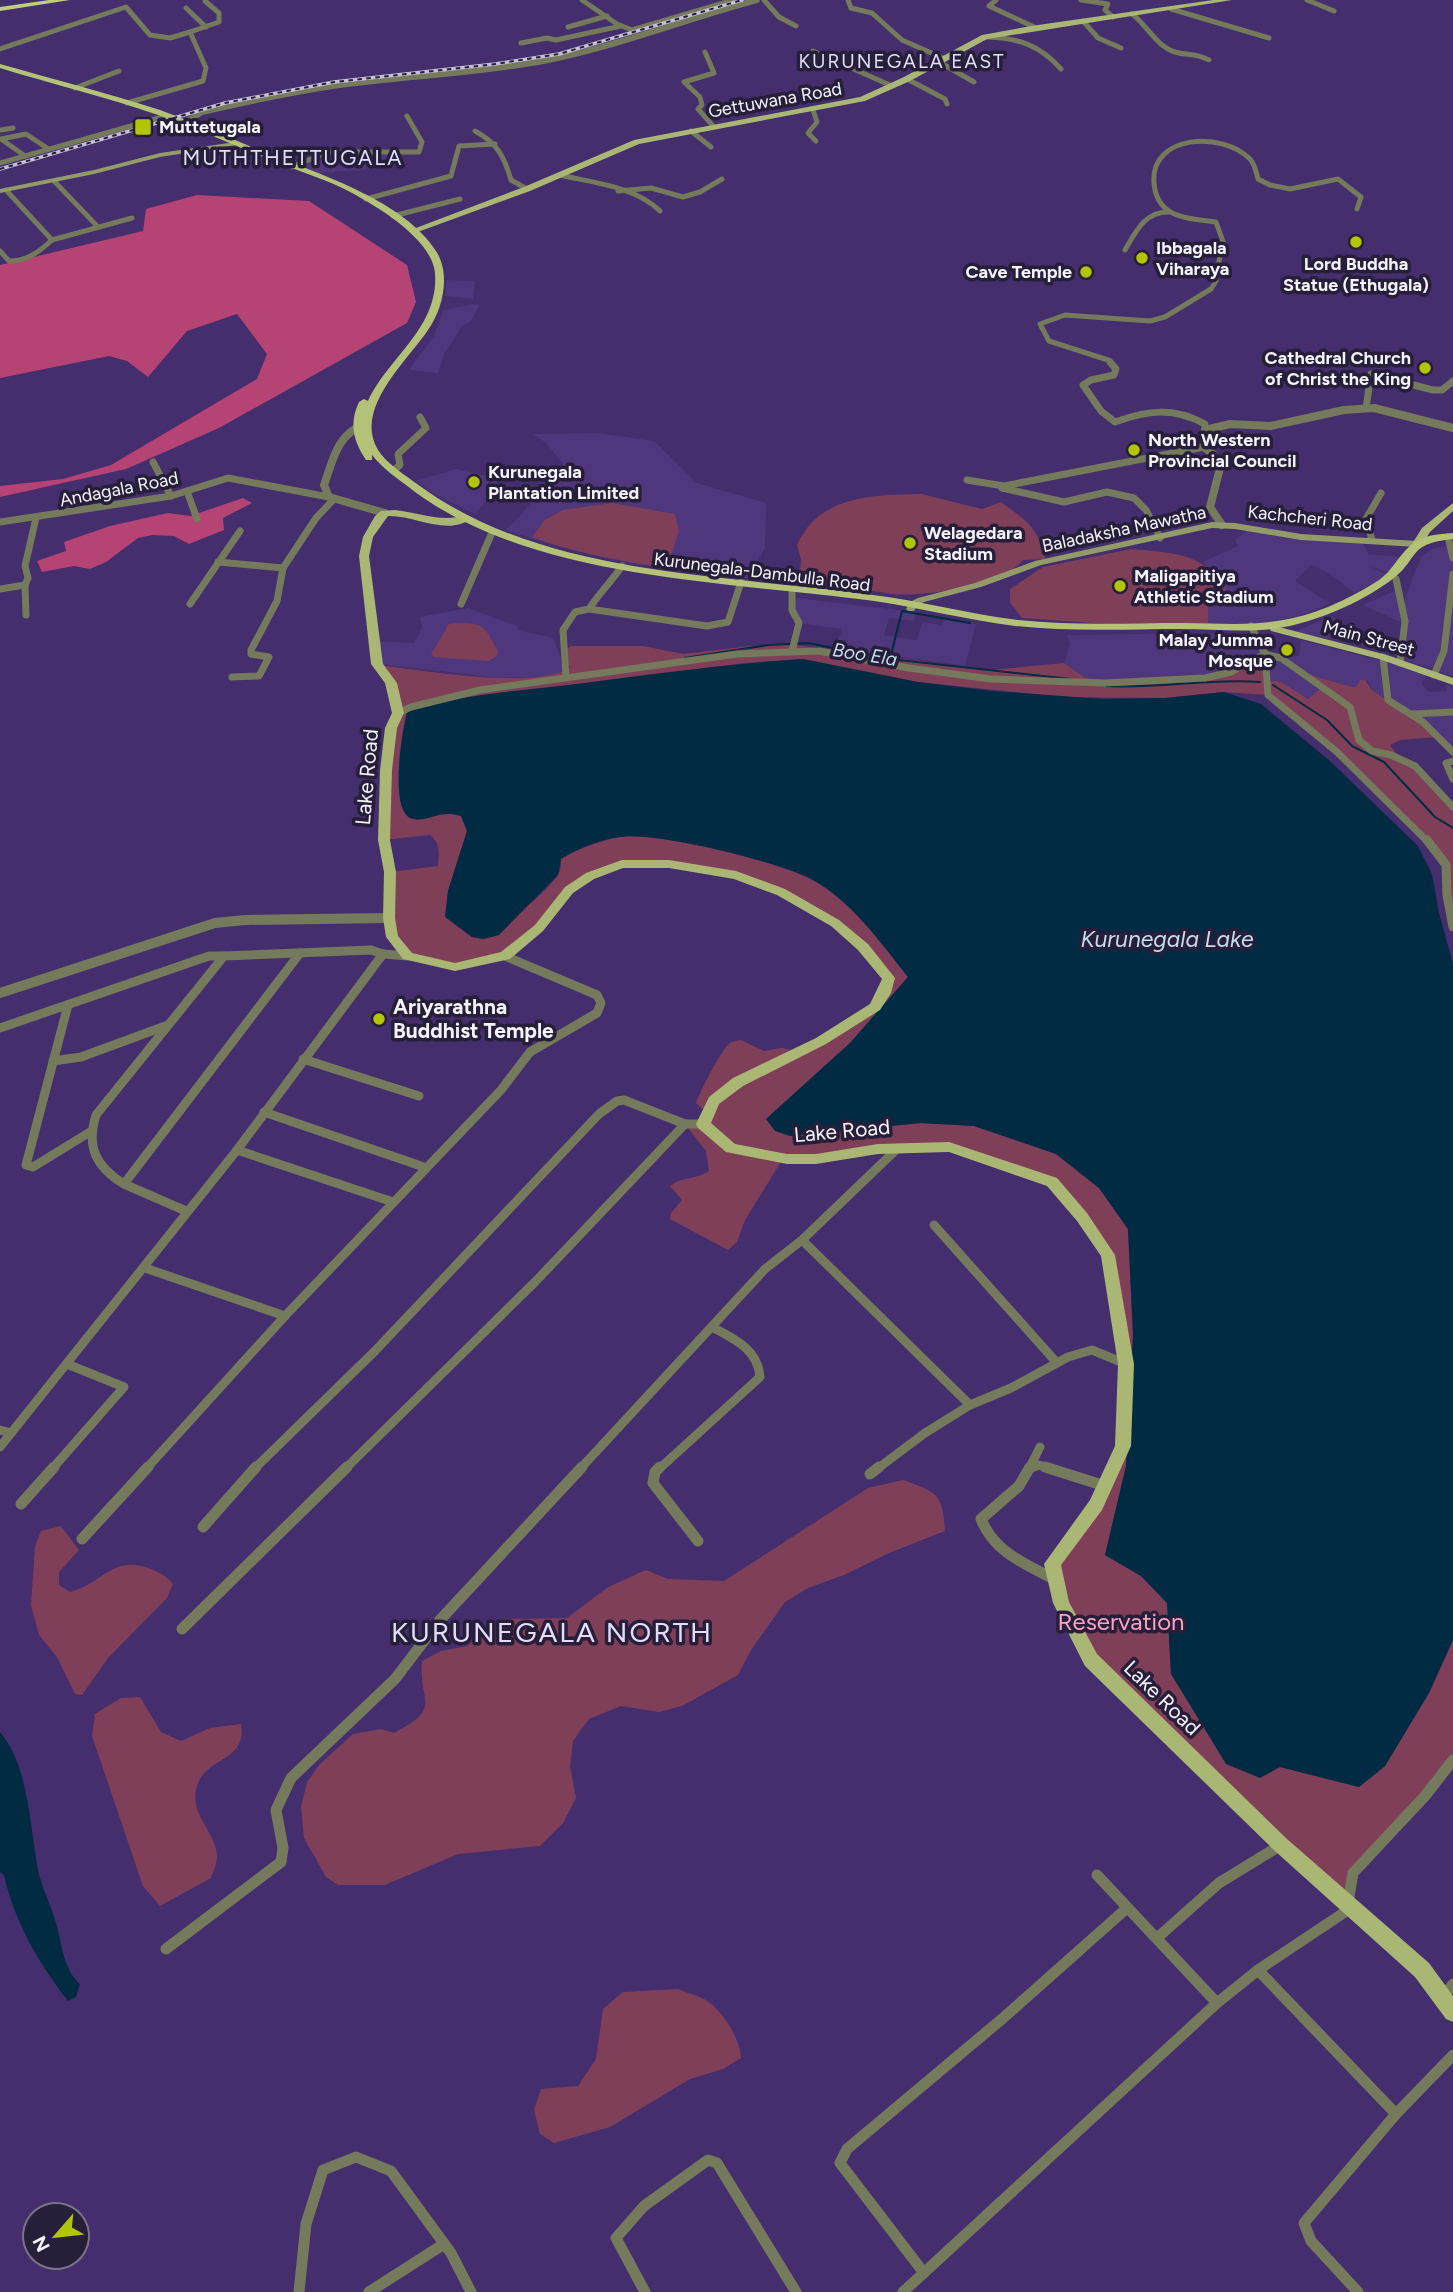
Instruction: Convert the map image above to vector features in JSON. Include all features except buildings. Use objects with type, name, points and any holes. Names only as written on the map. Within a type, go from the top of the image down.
[{"type":"highway","points":[[0,8],[48,0]]},
{"type":"highway","points":[[0,8],[66,0]]},
{"type":"highway","points":[[0,65],[166,116],[357,192],[393,216],[409,232]]},
{"type":"highway","points":[[361,425],[371,404],[424,331],[436,305],[438,263],[428,245],[371,201]]},
{"type":"highway","name":"Kurunegala-Dambulla Road","points":[[361,425],[375,454],[393,471],[464,520],[552,550],[621,569]]},
{"type":"highway","name":"Kurunegala-Dambulla Road","points":[[361,425],[362,446],[376,466],[410,493],[491,535],[559,558],[621,569],[912,606],[1048,631],[1275,629],[1314,619],[1396,579],[1405,571],[1420,548],[1451,539]]},
{"type":"highway","points":[[1417,544],[1451,539]]},
{"type":"highway","name":"Kurunegala-Dambulla Road","points":[[1253,628],[1294,621],[1373,587],[1391,576],[1409,549],[1417,544]]},
{"type":"main road","name":"Gettuwana Road","points":[[409,232],[527,189],[637,142],[854,101],[907,79],[985,37],[1034,27],[1223,0]]},
{"type":"main road","points":[[3,190],[54,181],[160,155],[235,144]]},
{"type":"main road","points":[[1417,544],[1426,530],[1453,506]]},
{"type":"main road","points":[[385,513],[400,513],[438,521],[464,520]]},
{"type":"main road","name":"Lake Road","points":[[385,513],[368,537],[364,556],[377,664],[391,683],[398,713],[391,728],[384,793],[384,840],[390,872],[389,918],[393,937],[408,956]]},
{"type":"main road","name":"Baladaksha Mawatha","points":[[912,606],[927,597],[991,581],[1038,563],[1222,525]]},
{"type":"main road","name":"Kachcheri Road","points":[[1222,525],[1301,537],[1417,544]]},
{"type":"main road","name":"Main Street","points":[[1275,629],[1383,657],[1453,682]]},
{"type":"main road","points":[[408,956],[455,967],[505,956],[539,928],[569,890],[590,876],[622,864],[669,864],[736,875],[781,892],[835,923],[863,947],[889,978],[875,1007],[821,1041],[738,1083],[715,1101],[704,1124]]},
{"type":"main road","name":"Lake Road","points":[[704,1124],[731,1148],[768,1157],[816,1158],[898,1148],[949,1147],[1052,1182],[1082,1217],[1108,1255],[1126,1364],[1123,1446],[1097,1505],[1052,1564],[1061,1604],[1091,1660],[1281,1845],[1422,1970],[1449,1998]]},
{"type":"street","points":[[582,0],[621,26],[632,30],[730,0],[740,4]]},
{"type":"street","points":[[184,123],[202,113],[232,105],[334,86],[476,72],[569,56],[628,41],[757,0]]},
{"type":"street","points":[[764,0],[779,17],[796,26]]},
{"type":"street","points":[[848,0],[851,8],[872,13],[902,40],[974,82]]},
{"type":"street","points":[[996,0],[989,6],[1034,27]]},
{"type":"street","points":[[1081,0],[1109,5],[1105,10],[1113,17]]},
{"type":"street","points":[[1307,0],[1334,11]]},
{"type":"street","points":[[0,50],[126,7],[141,28],[168,40],[219,22],[219,13],[205,1]]},
{"type":"street","points":[[186,8],[206,27]]},
{"type":"street","points":[[1171,9],[1269,38]]},
{"type":"street","points":[[1132,14],[1143,22],[1150,34],[1175,52],[1195,53],[1209,60]]},
{"type":"street","points":[[568,27],[607,16]]},
{"type":"street","points":[[1083,21],[1098,38],[1121,48]]},
{"type":"street","points":[[522,43],[547,38],[556,40],[621,26]]},
{"type":"street","points":[[127,103],[203,81],[206,68],[190,33]]},
{"type":"street","points":[[1150,34],[1165,39]]},
{"type":"street","points":[[985,37],[1012,38],[1038,46],[1048,52],[1061,69]]},
{"type":"street","points":[[813,51],[892,86]]},
{"type":"street","points":[[705,52],[714,73],[684,82],[700,97],[702,105],[698,109],[714,127]]},
{"type":"street","points":[[75,88],[119,71]]},
{"type":"street","points":[[907,79],[945,99],[947,104]]},
{"type":"street","points":[[813,110],[817,121],[808,133],[816,141]]},
{"type":"street","points":[[0,163],[166,116]]},
{"type":"street","points":[[292,167],[323,153],[366,150],[419,152],[422,142],[407,116]]},
{"type":"street","points":[[7,129],[13,135]]},
{"type":"street","points":[[475,131],[495,144],[509,165],[511,180],[527,189]]},
{"type":"street","points":[[691,131],[711,148]]},
{"type":"street","points":[[0,139],[25,133],[32,135],[47,148]]},
{"type":"street","points":[[0,139],[24,156]]},
{"type":"street","points":[[1171,212],[1159,204],[1155,191],[1154,168],[1163,155],[1177,145],[1209,140],[1230,145],[1244,153],[1253,162],[1258,179],[1272,188],[1288,191],[1338,179],[1361,197],[1357,209]]},
{"type":"street","points":[[371,201],[451,176],[459,146],[495,144]]},
{"type":"street","points":[[561,175],[646,200],[660,211]]},
{"type":"street","points":[[618,191],[651,188],[683,197],[699,192],[722,179]]},
{"type":"street","points":[[54,181],[98,227]]},
{"type":"street","points":[[3,190],[52,240]]},
{"type":"street","points":[[393,216],[460,199]]},
{"type":"street","points":[[998,486],[1204,447],[1205,424],[1168,409],[1115,422],[1101,411],[1083,385],[1091,380],[1114,375],[1116,369],[1108,360],[1049,341],[1040,324],[1065,315],[1150,321],[1173,313],[1211,289],[1216,281],[1220,256],[1225,247],[1216,222],[1157,211],[1143,219],[1125,250]]},
{"type":"street","points":[[0,251],[9,261],[15,262],[33,256],[52,240],[132,218]]},
{"type":"street","points":[[1366,408],[1371,373],[1433,390],[1442,390],[1453,382]]},
{"type":"street","points":[[1205,430],[1230,424],[1270,426],[1366,408],[1387,409],[1453,428]]},
{"type":"street","points":[[393,471],[400,465],[398,454],[425,428],[424,419],[420,416]]},
{"type":"street","points":[[361,425],[342,435],[324,485],[332,498],[385,513]]},
{"type":"street","name":"Kachcheri Road","points":[[1204,447],[1218,458],[1221,468],[1210,507],[1222,525]]},
{"type":"street","points":[[153,462],[171,496]]},
{"type":"street","name":"Andagala Road","points":[[0,522],[171,496],[228,478],[332,498]]},
{"type":"street","points":[[967,480],[1064,502],[1107,492],[1134,498],[1146,510],[1160,538]]},
{"type":"street","points":[[187,491],[197,519]]},
{"type":"street","points":[[1372,540],[1366,519],[1381,493]]},
{"type":"street","points":[[232,677],[257,678],[269,657],[251,654],[277,601],[283,568],[332,498]]},
{"type":"street","points":[[26,615],[25,585],[28,578],[25,566],[36,518]]},
{"type":"street","points":[[190,604],[240,531]]},
{"type":"street","points":[[461,604],[491,535]]},
{"type":"street","points":[[1451,539],[1453,558]]},
{"type":"street","points":[[218,562],[283,568]]},
{"type":"street","points":[[589,609],[602,588],[621,569]]},
{"type":"street","points":[[1434,675],[1444,651],[1453,574]]},
{"type":"street","points":[[1396,579],[1407,625],[1400,663]]},
{"type":"street","points":[[566,676],[563,630],[575,612],[589,609],[707,626],[728,622],[740,584]]},
{"type":"street","points":[[0,589],[25,585]]},
{"type":"street","points":[[792,591],[792,610],[799,623],[793,646]]},
{"type":"street","points":[[1253,628],[1265,654],[1268,695],[1337,752],[1433,846],[1446,865],[1453,927]]},
{"type":"street","points":[[398,713],[411,707],[480,690],[793,646],[908,668],[991,679],[1105,683],[1205,678],[1231,672],[1265,654],[1281,658],[1350,707],[1359,740],[1372,751],[1391,755],[1415,766],[1453,807]]},
{"type":"street","points":[[1383,657],[1388,700],[1400,710],[1412,713],[1453,712]]},
{"type":"street","points":[[1412,713],[1453,752]]},
{"type":"street","points":[[1453,761],[1445,766],[1453,779]]},
{"type":"street","points":[[0,994],[215,923],[245,920],[389,918]]},
{"type":"street","points":[[0,1028],[209,956],[372,950],[383,954],[408,956]]},
{"type":"street","points":[[124,1184],[300,953]]},
{"type":"street","points":[[0,1447],[145,1268],[186,1210],[237,1150],[383,954]]},
{"type":"street","points":[[186,1210],[113,1177],[95,1158],[90,1146],[90,1132],[96,1115],[224,956]]},
{"type":"street","points":[[82,1539],[424,1167],[501,1090],[530,1052],[597,1013],[600,1003],[597,995],[505,956]]},
{"type":"street","points":[[68,1005],[26,1165],[33,1167],[90,1132]]},
{"type":"street","points":[[53,1061],[81,1057],[169,1024]]},
{"type":"street","points":[[303,1059],[419,1096]]},
{"type":"street","points":[[203,1527],[256,1466],[374,1351],[599,1114],[617,1101],[624,1100],[685,1124],[704,1124]]},
{"type":"street","points":[[264,1112],[424,1167]]},
{"type":"street","points":[[182,1629],[536,1280],[685,1124]]},
{"type":"street","points":[[166,1949],[281,1861],[283,1848],[276,1810],[291,1778],[395,1679],[440,1620],[765,1269],[802,1240],[898,1148]]},
{"type":"street","points":[[237,1150],[393,1202]]},
{"type":"street","points":[[934,1226],[1057,1363]]},
{"type":"street","points":[[802,1240],[970,1405]]},
{"type":"street","points":[[145,1268],[285,1316]]},
{"type":"street","points":[[698,1541],[653,1483],[655,1472],[760,1377],[761,1365],[749,1348],[712,1327]]},
{"type":"street","points":[[870,1474],[925,1433],[970,1405],[1057,1363],[1092,1350],[1126,1364]]},
{"type":"street","points":[[21,1504],[124,1387],[67,1364]]},
{"type":"street","points":[[0,1430],[11,1433]]},
{"type":"street","points":[[1040,1447],[1019,1486],[981,1519],[985,1533],[998,1546],[1056,1580]]},
{"type":"street","points":[[1030,1467],[1039,1465],[1105,1486]]},
{"type":"street","points":[[903,2292],[1217,2003],[1258,1970],[1350,1905],[1353,1873],[1425,1796],[1453,1760]]},
{"type":"street","points":[[1157,1938],[1219,1883],[1281,1845]]},
{"type":"street","points":[[1097,1875],[1217,2003]]},
{"type":"street","points":[[924,2273],[840,2163],[847,2149],[1002,2019],[1127,1909]]},
{"type":"street","points":[[1258,1970],[1396,2114]]},
{"type":"street","points":[[1358,2292],[1311,2241],[1304,2223],[1396,2114],[1453,2055]]},
{"type":"street","points":[[299,2292],[306,2224],[323,2170],[356,2157],[391,2171],[444,2244],[471,2292]]},
{"type":"street","points":[[645,2292],[616,2238],[621,2227],[669,2186],[708,2160],[717,2164],[796,2292]]},
{"type":"street","points":[[369,2292],[444,2244]]},
{"type":"shaded area","points":[[323,153],[392,154],[376,167],[361,170],[310,174],[292,167]]},
{"type":"shaded area","points":[[197,195],[309,201],[407,265],[416,302],[407,323],[219,428],[126,469],[0,497],[0,486],[63,479],[111,465],[257,379],[267,354],[237,314],[187,331],[148,377],[127,361],[109,356],[0,378],[0,265],[143,231],[146,209]]},
{"type":"shaded area","points":[[447,280],[475,281],[473,299],[445,296]]},
{"type":"shaded area","points":[[480,305],[444,354],[438,373],[409,370],[434,336],[443,310]]},
{"type":"shaded area","points":[[597,433],[654,441],[697,483],[766,503],[765,548],[748,578],[632,564],[556,546],[505,530],[563,464],[546,443],[533,434]]},
{"type":"shaded area","points":[[456,469],[500,479],[491,496],[475,514],[433,493],[416,481]]},
{"type":"shaded area","points":[[243,498],[252,503],[223,518],[224,530],[189,544],[174,536],[152,535],[138,538],[106,562],[90,569],[74,566],[42,572],[37,561],[66,551],[64,542],[110,526],[168,513],[190,516]]},
{"type":"shaded area","points":[[1248,530],[1363,544],[1368,554],[1399,557],[1390,573],[1369,566],[1388,575],[1355,593],[1328,573],[1311,565],[1295,581],[1330,603],[1298,617],[1276,623],[1208,625],[1208,606],[1223,598],[1217,575],[1202,562],[1238,546],[1235,540]]},
{"type":"shaded area","points":[[1450,545],[1453,561],[1453,677],[1439,671],[1441,663],[1430,668],[1406,660],[1407,625],[1363,605],[1397,590],[1404,601],[1421,557],[1432,549]]},
{"type":"shaded area","points":[[795,598],[916,612],[914,621],[889,618],[884,635],[917,640],[922,622],[942,625],[945,617],[976,624],[965,666],[836,648],[842,629],[799,623]]},
{"type":"shaded area","points":[[468,608],[515,625],[520,631],[550,637],[554,640],[566,671],[548,676],[499,678],[377,664],[374,641],[414,643],[422,628],[420,617]]},
{"type":"shaded area","points":[[1332,616],[1364,643],[1363,645],[1294,632]]},
{"type":"shaded area","points":[[1067,635],[1251,635],[1265,654],[1281,658],[1299,656],[1301,640],[1426,675],[1422,684],[1429,692],[1447,691],[1445,685],[1453,687],[1453,752],[1372,690],[1368,681],[1352,687],[1307,674],[1320,690],[1308,699],[1281,682],[1217,675],[1105,683],[1084,677],[1064,663],[1070,644]]},
{"type":"green space","name":"Welagedara Stadium","points":[[921,494],[982,509],[1001,502],[1035,531],[1045,559],[1023,560],[997,577],[956,589],[934,592],[895,594],[802,583],[801,559],[797,545],[807,528],[819,516],[833,507],[866,497]]},
{"type":"green space","points":[[612,503],[675,514],[679,531],[667,568],[598,556],[532,537],[545,520],[563,510]]},
{"type":"green space","name":"Maligapitiya Athletic Stadium","points":[[1131,549],[1172,553],[1207,567],[1226,589],[1223,598],[1208,607],[1208,625],[1122,625],[1022,618],[1010,602],[1010,589],[1043,567]]},
{"type":"green space","points":[[449,624],[474,624],[483,628],[498,651],[497,656],[489,661],[434,657],[431,654]]},
{"type":"green space","name":"Reservation","points":[[794,645],[991,670],[1064,663],[1084,677],[1105,683],[1217,675],[1265,654],[1266,680],[1281,682],[1308,699],[1320,689],[1304,673],[1352,687],[1357,686],[1360,680],[1365,680],[1372,690],[1439,737],[1400,740],[1390,745],[1395,752],[1415,766],[1453,807],[1453,913],[1446,865],[1379,791],[1268,695],[1224,692],[1165,698],[1065,697],[918,682],[803,659],[744,663],[411,707],[405,720],[416,820],[447,812],[461,816],[467,831],[448,891],[445,916],[472,937],[484,939],[533,901],[558,875],[561,859],[589,845],[612,838],[637,836],[687,843],[795,872],[826,888],[852,910],[908,977],[850,1043],[766,1119],[775,1130],[790,1136],[921,1123],[974,1126],[1056,1154],[1099,1188],[1128,1229],[1133,1335],[1126,1466],[1105,1555],[1141,1576],[1167,1603],[1171,1674],[1280,1767],[1359,1787],[1385,1766],[1429,1693],[1453,1640],[1453,1760],[1353,1873],[1348,1903],[1091,1660],[1052,1564],[1123,1446],[1127,1378],[1108,1255],[1052,1182],[949,1147],[782,1160],[745,1220],[737,1242],[728,1250],[670,1219],[671,1213],[682,1200],[670,1186],[709,1171],[706,1151],[685,1124],[704,1124],[707,1113],[696,1103],[726,1047],[731,1042],[741,1040],[764,1051],[782,1048],[800,1052],[875,1007],[889,977],[835,923],[736,875],[669,864],[622,864],[590,876],[505,956],[455,967],[408,956],[392,937],[390,872],[438,866],[439,853],[438,845],[430,835],[384,840],[384,793],[398,713],[377,665],[476,677],[529,678],[570,668],[565,651],[571,646],[643,646],[684,654],[750,646]]},
{"type":"green space","points":[[903,1480],[936,1496],[942,1509],[945,1531],[808,1588],[785,1602],[751,1650],[738,1675],[682,1706],[659,1712],[621,1706],[589,1719],[573,1741],[570,1766],[576,1798],[563,1823],[540,1846],[458,1854],[385,1885],[338,1885],[326,1877],[304,1838],[301,1807],[307,1782],[319,1765],[353,1734],[381,1729],[394,1733],[419,1717],[425,1703],[422,1661],[441,1651],[467,1646],[501,1619],[567,1618],[608,1587],[646,1570],[668,1579],[724,1581],[868,1488]]},
{"type":"green space","points":[[61,1526],[79,1550],[59,1572],[59,1585],[70,1592],[127,1565],[151,1569],[173,1584],[167,1598],[108,1658],[82,1695],[75,1694],[57,1657],[39,1635],[31,1605],[35,1546],[41,1531]]},
{"type":"green space","points":[[140,1697],[161,1732],[181,1741],[210,1728],[241,1724],[238,1746],[201,1777],[195,1796],[199,1815],[216,1848],[217,1860],[211,1878],[160,1906],[143,1886],[92,1736],[95,1714],[121,1698]]},
{"type":"green space","points":[[678,1989],[704,1999],[717,2010],[734,2033],[741,2058],[723,2069],[690,2079],[610,2127],[554,2143],[540,2134],[534,2110],[541,2089],[578,2086],[596,2059],[603,2009],[623,1992]]},
{"type":"water","name":"Kurunegala Lake","points":[[803,659],[918,682],[992,691],[1103,699],[1165,698],[1224,692],[1261,704],[1330,761],[1418,846],[1432,874],[1453,964],[1453,1640],[1429,1693],[1385,1766],[1359,1787],[1280,1767],[1260,1778],[1226,1764],[1171,1674],[1167,1603],[1141,1576],[1105,1555],[1126,1466],[1133,1335],[1128,1229],[1099,1188],[1056,1154],[974,1126],[921,1123],[790,1136],[775,1131],[766,1119],[850,1043],[908,977],[852,910],[811,879],[773,864],[717,849],[637,836],[597,842],[561,859],[558,875],[499,935],[484,939],[472,937],[445,917],[448,891],[467,831],[461,816],[447,814],[413,819],[405,814],[401,803],[399,771],[407,712],[482,695],[712,667]]},
{"type":"water","points":[[0,1732],[10,1746],[23,1779],[40,1877],[67,1965],[80,1984],[76,1997],[68,2001],[47,1972],[21,1926],[4,1875],[0,1872]]},
{"type":"waterway","points":[[890,659],[902,611],[970,623]]},
{"type":"waterway","name":"Boo Ela","points":[[685,658],[768,645],[808,643],[890,659]]},
{"type":"waterway","name":"Boo Ela","points":[[890,659],[1070,679]]},
{"type":"waterway","name":"Boo Ela","points":[[1106,686],[1260,682]]},
{"type":"waterway","name":"Boo Ela","points":[[1273,685],[1327,720],[1352,746],[1384,762],[1435,817],[1453,828]]},
{"type":"railway","points":[[0,169],[225,103],[334,82],[559,54],[742,0]]},
{"type":"place","name":"Muttetugala","points":[[143,127]]},
{"type":"place","name":"Lord Buddha Statue (Ethugala)","points":[[1356,242]]},
{"type":"place","name":"Ibbagala Viharaya","points":[[1142,258]]},
{"type":"place","name":"Cave Temple","points":[[1086,272]]},
{"type":"place","name":"Cathedral Church of Christ the King","points":[[1425,368]]},
{"type":"place","name":"North Western Provincial Council","points":[[1134,450]]},
{"type":"place","name":"Kurunegala Plantation Limited","points":[[474,482]]},
{"type":"place","name":"Welagedara Stadium","points":[[910,543]]},
{"type":"place","name":"Maligapitiya Athletic Stadium","points":[[1120,586]]},
{"type":"place","name":"Malay Jumma Mosque","points":[[1287,650]]},
{"type":"place","name":"Ariyarathna Buddhist Temple","points":[[379,1019]]},
{"type":"district","name":"KURUNEGALA EAST","points":[[902,61]]},
{"type":"district","name":"MUTHTHETTUGALA","points":[[293,158]]},
{"type":"district","name":"KURUNEGALA NORTH","points":[[552,1632]]}]
